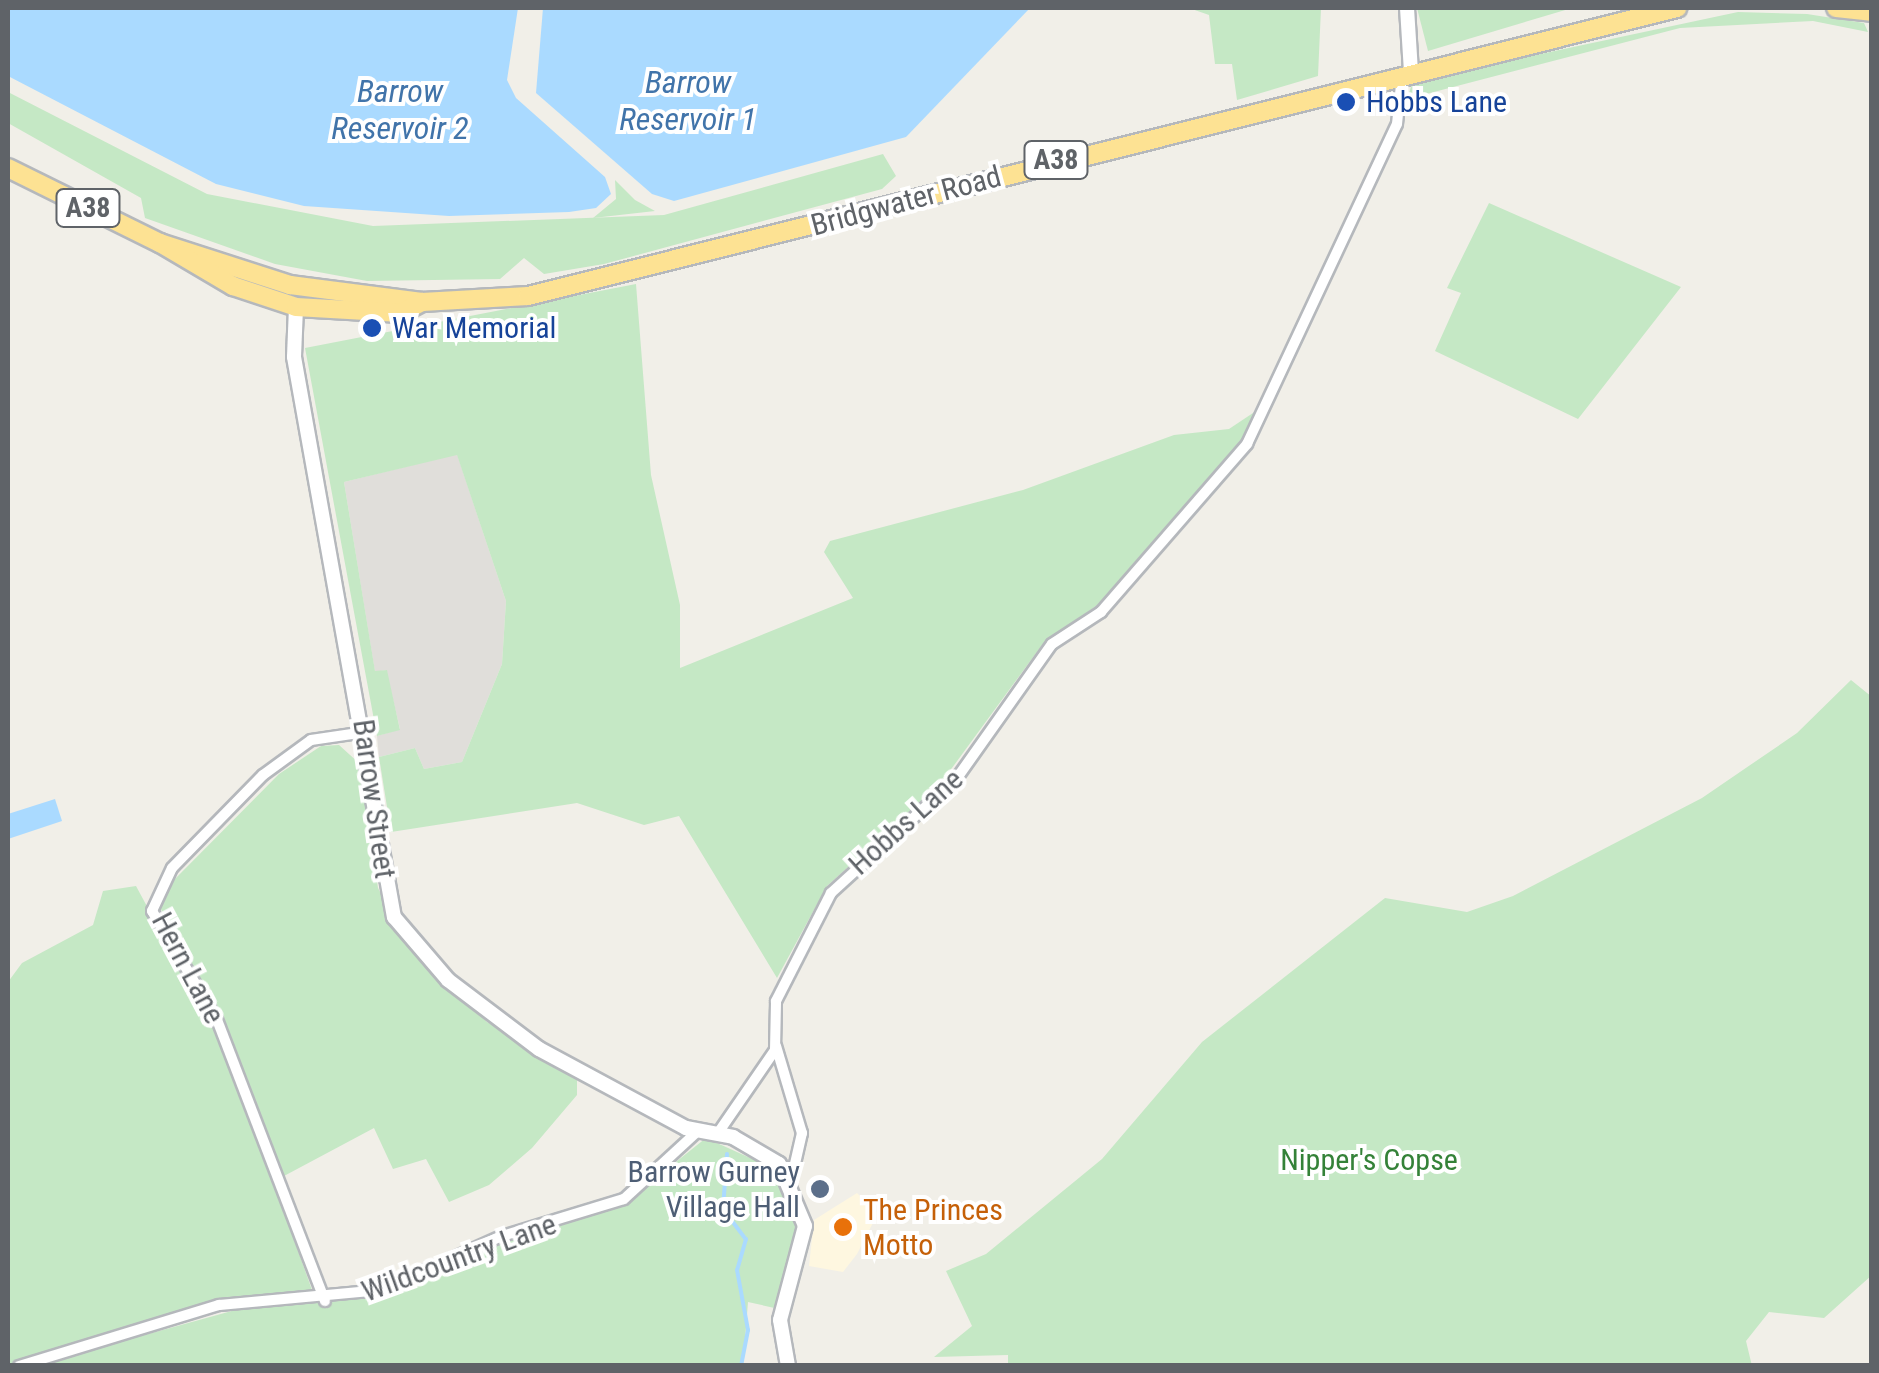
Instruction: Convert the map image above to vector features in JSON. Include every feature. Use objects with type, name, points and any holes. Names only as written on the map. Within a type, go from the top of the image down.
[{"type":"highway","name":"Bridgwater Road","points":[[160,243],[318,290],[422,302],[577,288],[1406,73],[1678,8]]},
{"type":"highway","points":[[1836,8],[1872,12]]},
{"type":"highway","name":"Bridgwater Road","points":[[8,168],[160,243],[232,286],[296,307],[401,313],[422,302]]},
{"type":"highway","points":[[256,274],[401,298]]},
{"type":"highway","points":[[256,274],[289,291],[296,307],[318,290]]},
{"type":"main road","points":[[1406,73],[1407,8]]},
{"type":"main road","name":"Barrow Street","points":[[296,307],[294,358],[366,732],[388,902],[418,949],[539,1049],[698,1131],[718,1134],[772,1157],[790,1181]]},
{"type":"main road","points":[[788,1366],[780,1324],[805,1239],[790,1181]]},
{"type":"street","name":"Hobbs Lane","points":[[776,1046],[776,1001],[831,893],[957,778],[1052,644],[1101,612],[1247,444],[1397,124],[1406,73]]},
{"type":"street","name":"Hern Lane","points":[[324,1301],[216,1020],[152,911],[172,868],[263,775],[312,740],[366,732]]},
{"type":"street","points":[[718,1134],[776,1046],[788,1067],[804,1147],[790,1181]]},
{"type":"street","name":"Wildcountry Lane","points":[[19,1366],[219,1305],[324,1301],[381,1290],[502,1236],[624,1199],[698,1131]]},
{"type":"shaded area","points":[[457,454],[506,601],[502,664],[462,762],[424,769],[415,748],[379,757],[377,736],[400,729],[386,670],[375,672],[344,482]]},
{"type":"shaded area","name":"The Princes Motto","points":[[857,1193],[878,1213],[857,1254],[843,1272],[809,1266],[814,1220]]},
{"type":"green space","points":[[1189,8],[1321,8],[1318,76],[1237,100],[1232,64],[1215,64],[1209,15]]},
{"type":"green space","points":[[1417,8],[1572,8],[1428,51]]},
{"type":"green space","points":[[1738,12],[1807,14],[1864,23],[1868,32],[1813,21],[1680,28],[1407,99],[1413,81]]},
{"type":"green space","points":[[8,92],[207,194],[373,226],[664,215],[883,154],[896,176],[882,189],[604,264],[544,274],[524,258],[500,279],[367,281],[275,264],[145,218],[141,198],[8,123]]},
{"type":"green space","points":[[615,180],[635,200],[655,211],[593,218],[616,199]]},
{"type":"green space","points":[[1489,203],[1681,287],[1578,419],[1435,351],[1461,293],[1447,288]]},
{"type":"green space","points":[[636,284],[651,475],[680,605],[680,668],[853,598],[824,552],[830,541],[1023,490],[1174,435],[1229,429],[1256,411],[1238,449],[1107,598],[1042,645],[941,783],[827,886],[777,978],[679,816],[644,825],[577,803],[391,832],[379,757],[415,748],[424,769],[462,762],[502,664],[506,601],[457,455],[344,482],[375,671],[387,670],[400,730],[377,736],[305,348]]},
{"type":"green space","name":"Nipper's Copse","points":[[1851,680],[1872,697],[1872,1275],[1824,1318],[1769,1312],[1746,1341],[1752,1366],[1008,1366],[1008,1355],[934,1357],[972,1326],[946,1271],[986,1254],[1102,1159],[1202,1042],[1385,898],[1467,912],[1513,896],[1702,798],[1797,733]]},
{"type":"green space","points":[[339,745],[360,764],[378,888],[407,944],[487,1022],[577,1075],[577,1095],[532,1148],[489,1185],[449,1202],[426,1159],[393,1169],[374,1128],[284,1176],[223,1019],[159,906],[168,886],[279,774],[321,746]]},
{"type":"green space","points":[[136,886],[230,1060],[312,1290],[208,1302],[8,1365],[8,982],[22,963],[93,925],[103,891]]},
{"type":"green space","points":[[706,1138],[777,1170],[799,1228],[779,1309],[748,1302],[743,1365],[32,1366],[239,1309],[388,1295],[473,1252],[628,1200]]},
{"type":"water","name":"Barrow Reservoir 2","points":[[8,8],[518,8],[507,80],[516,98],[605,177],[611,194],[596,208],[569,212],[449,216],[304,206],[216,184],[8,76]]},
{"type":"water","name":"Barrow Reservoir 1","points":[[543,8],[1030,8],[906,137],[674,201],[652,194],[536,93]]},
{"type":"water","points":[[55,799],[62,821],[8,839],[8,814]]},
{"type":"waterway","points":[[727,1154],[723,1209],[746,1239],[737,1270],[748,1330],[741,1366]]},
{"type":"place","name":"Hobbs Lane","points":[[1346,102]]},
{"type":"place","name":"War Memorial","points":[[372,328]]},
{"type":"place","name":"Barrow Gurney Village Hall","points":[[820,1189]]},
{"type":"place","name":"The Princes Motto","points":[[843,1227]]}]
